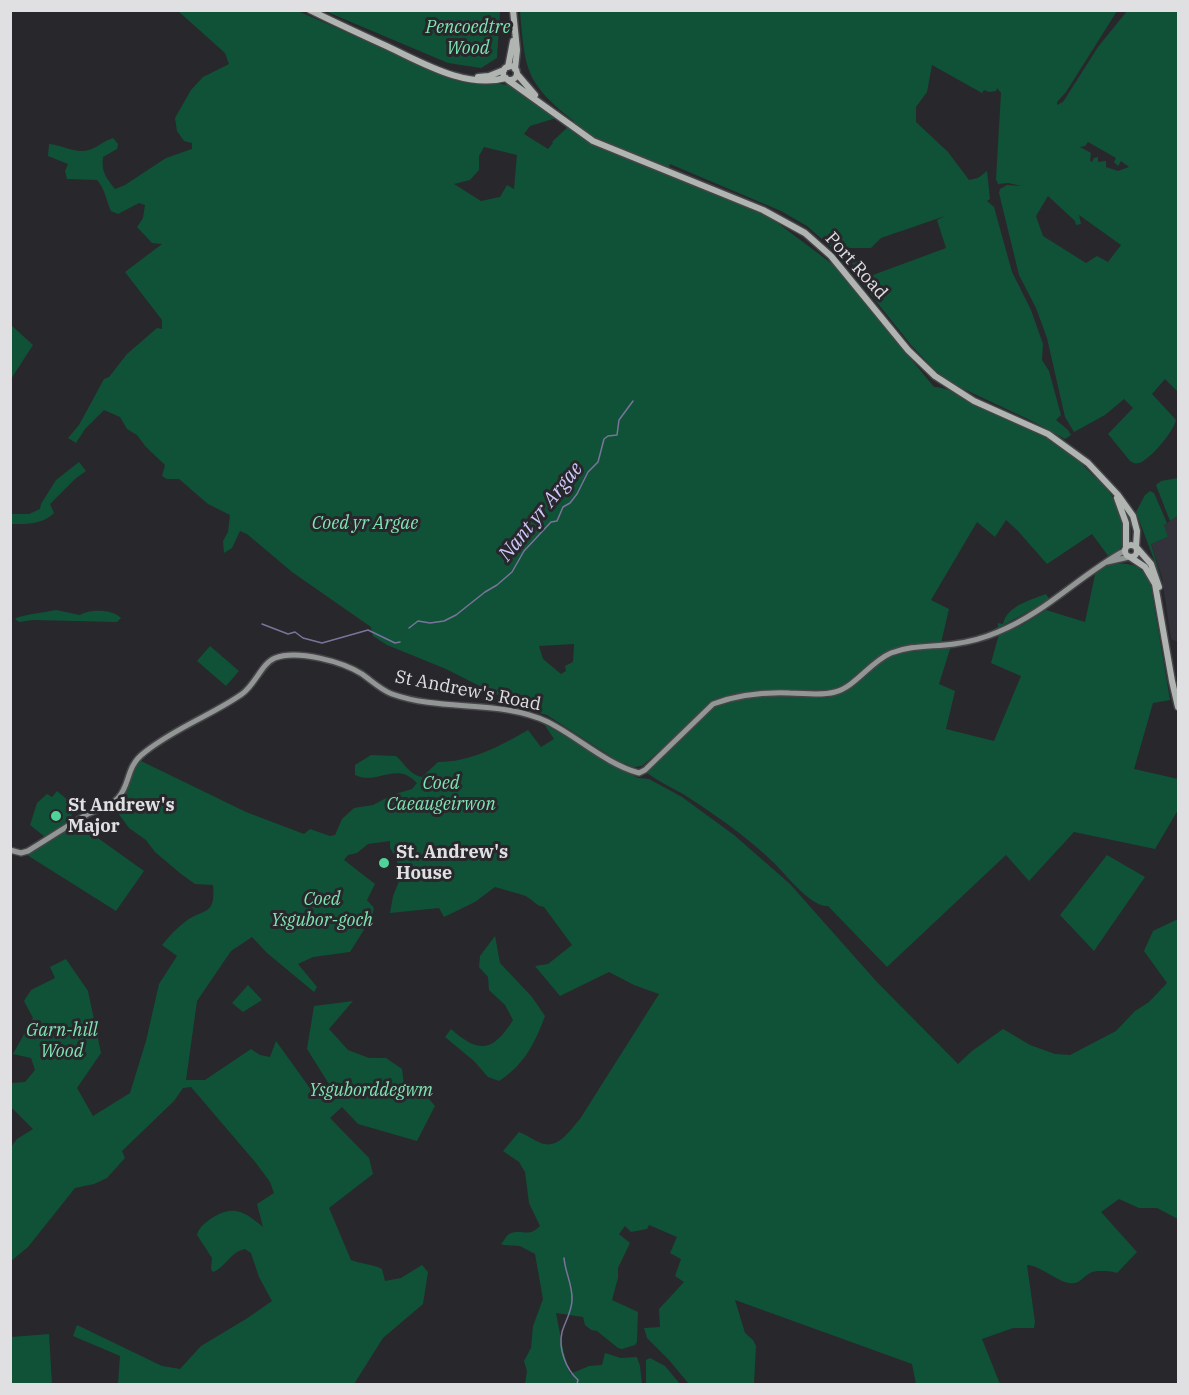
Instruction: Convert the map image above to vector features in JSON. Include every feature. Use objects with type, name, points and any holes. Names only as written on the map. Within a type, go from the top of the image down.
[{"type":"main road","points":[[310,10],[445,72],[472,78],[511,70]]},
{"type":"main road","points":[[507,79],[511,70],[513,10]]},
{"type":"main road","points":[[472,78],[475,81],[514,79],[511,70]]},
{"type":"main road","name":"Port Road","points":[[511,70],[546,107]]},
{"type":"main road","name":"Port Road","points":[[507,79],[579,134],[592,141],[763,210],[805,233],[837,264],[927,370],[965,396],[1038,429],[1063,444],[1088,464],[1132,516],[1137,531],[1137,548],[1151,564],[1157,577],[1162,606],[1161,614]]},
{"type":"main road","name":"Port Road","points":[[1112,490],[1125,517],[1127,553],[1145,567],[1151,576],[1161,614],[1172,681],[1179,707]]},
{"type":"main road","points":[[1131,544],[1137,548],[1136,554],[1127,553],[1131,544]]},
{"type":"street","name":"St Andrew's Road","points":[[10,850],[21,853],[28,851],[84,816],[112,804],[119,797],[131,767],[142,754],[180,728],[242,693],[273,658],[281,656],[324,658],[362,674],[390,694],[423,701],[530,715],[548,722],[624,767],[639,773],[645,770],[713,704],[723,700],[770,693],[838,692],[873,663],[893,652],[921,646],[971,641],[1011,626],[1040,609],[1105,562],[1127,553]]},
{"type":"shaded area","points":[[1178,516],[1178,642],[1171,639],[1162,577],[1151,544],[1168,537],[1164,525]]},
{"type":"green space","name":"Coed yr Argae","points":[[178,11],[298,11],[453,79],[509,85],[519,89],[556,118],[530,126],[524,134],[548,149],[552,142],[574,121],[546,96],[530,74],[526,61],[520,11],[1117,11],[1057,105],[1063,102],[1098,47],[1127,11],[1178,11],[1178,392],[1165,379],[1152,394],[1176,420],[1161,444],[1149,457],[1139,463],[1130,461],[1108,434],[1133,408],[1124,399],[1105,415],[1074,432],[1065,417],[1047,338],[1036,308],[1019,275],[999,193],[1000,189],[1007,185],[1022,186],[1008,183],[998,184],[996,179],[1001,93],[997,88],[996,91],[984,90],[982,93],[932,65],[927,92],[916,107],[916,122],[948,152],[969,180],[978,178],[987,171],[990,199],[987,201],[994,207],[1012,272],[1031,310],[1043,344],[1042,360],[1049,371],[1061,415],[1056,420],[1071,435],[1065,439],[953,384],[936,371],[911,345],[855,275],[859,273],[852,263],[862,260],[865,269],[873,275],[946,248],[937,220],[945,216],[881,238],[871,248],[832,248],[807,226],[781,211],[670,164],[667,173],[767,215],[835,266],[934,387],[957,393],[1068,451],[1100,482],[1115,501],[1121,515],[1124,532],[1121,547],[1109,557],[1092,534],[1047,564],[1006,520],[995,537],[977,522],[931,600],[949,609],[941,643],[911,645],[888,651],[832,690],[760,691],[712,700],[688,726],[642,766],[634,767],[618,761],[547,715],[523,708],[446,669],[387,645],[373,636],[371,627],[292,572],[247,534],[240,531],[232,548],[224,553],[223,541],[228,532],[230,515],[208,504],[179,479],[167,479],[162,476],[165,465],[137,435],[127,429],[120,417],[104,410],[85,429],[76,443],[68,438],[79,425],[104,379],[109,377],[127,354],[157,328],[162,329],[162,320],[125,272],[162,244],[152,243],[137,227],[143,218],[145,205],[139,203],[118,214],[111,211],[100,183],[97,180],[67,179],[65,171],[68,164],[48,156],[49,144],[86,151],[113,138],[118,144],[117,149],[103,157],[104,170],[115,189],[125,185],[166,158],[192,149],[192,143],[184,141],[177,131],[175,118],[191,90],[203,77],[229,64],[225,53]],"holes":[[[1088,142],[1116,158],[1114,162],[1118,166],[1121,161],[1129,167],[1118,171],[1106,167],[1106,161],[1098,162],[1098,157],[1092,162],[1090,161],[1091,153],[1080,147],[1085,146]],[[484,147],[517,155],[514,189],[507,185],[500,197],[481,201],[454,184],[470,180],[479,170],[479,156]],[[1048,196],[1075,221],[1076,225],[1081,224],[1079,215],[1121,245],[1108,262],[1097,256],[1086,263],[1043,236],[1036,216]],[[574,644],[573,662],[565,666],[566,671],[561,674],[543,659],[539,646]]]},
{"type":"green space","name":"Pencoedtre Wood","points":[[325,11],[500,11],[497,58],[481,68],[448,63]]},
{"type":"green space","points":[[11,325],[33,345],[11,379]]},
{"type":"green space","points":[[79,462],[86,471],[50,504],[54,513],[39,522],[11,524],[11,514],[29,514],[40,509],[56,480]]},
{"type":"green space","points":[[1178,478],[1178,516],[1170,521],[1156,485],[1161,481]]},
{"type":"green space","points":[[1150,491],[1154,493],[1167,523],[1164,525],[1168,537],[1151,544],[1162,581],[1136,512],[1145,495]]},
{"type":"green space","points":[[1115,563],[1136,566],[1150,581],[1170,700],[1153,703],[1134,769],[1178,779],[1178,810],[1155,849],[1074,832],[1029,881],[1006,855],[887,967],[828,906],[821,905],[806,896],[751,842],[706,809],[647,773],[712,707],[718,704],[766,696],[836,695],[884,658],[904,651],[951,646],[939,684],[955,691],[946,729],[994,741],[1021,676],[991,663],[999,634],[1022,625],[1046,610],[1085,622],[1096,570],[1104,565]]},
{"type":"green space","points":[[1046,594],[1049,599],[1043,604],[992,631],[998,627],[998,623],[1003,624],[1014,608]]},
{"type":"green space","points":[[56,610],[80,615],[101,611],[121,618],[117,622],[33,620],[19,622],[15,619]]},
{"type":"green space","points":[[210,646],[239,671],[226,686],[197,661]]},
{"type":"green space","points":[[544,724],[638,778],[649,779],[682,797],[734,835],[790,884],[876,981],[958,1064],[1003,1029],[1030,1045],[1055,1054],[1070,1055],[1116,1031],[1167,983],[1144,951],[1153,931],[1178,919],[1178,1219],[1157,1208],[1139,1208],[1119,1199],[1101,1212],[1137,1252],[1117,1273],[1092,1272],[1078,1282],[1069,1283],[1027,1265],[1034,1328],[1013,1328],[982,1339],[1000,1384],[916,1384],[912,1364],[735,1300],[745,1333],[756,1346],[754,1384],[689,1384],[647,1338],[644,1328],[660,1327],[659,1309],[684,1282],[675,1276],[681,1259],[670,1253],[677,1237],[649,1225],[647,1229],[631,1232],[625,1226],[619,1234],[630,1243],[618,1268],[618,1278],[612,1300],[638,1312],[635,1345],[618,1348],[597,1331],[585,1325],[583,1317],[556,1313],[570,1374],[589,1366],[602,1365],[605,1353],[621,1358],[637,1357],[642,1384],[525,1384],[527,1371],[524,1361],[531,1348],[533,1326],[543,1299],[535,1254],[520,1246],[501,1244],[511,1233],[532,1232],[540,1226],[529,1203],[525,1172],[519,1162],[503,1151],[519,1132],[547,1144],[553,1144],[568,1133],[580,1119],[659,994],[634,985],[609,972],[560,996],[535,966],[548,964],[572,945],[544,907],[520,894],[495,887],[475,902],[444,917],[439,908],[390,913],[393,896],[402,874],[395,872],[398,858],[390,848],[390,841],[368,844],[357,853],[348,855],[344,860],[375,884],[367,900],[374,908],[372,917],[350,952],[313,957],[298,964],[317,987],[314,992],[267,953],[252,937],[231,951],[197,1001],[186,1080],[205,1080],[251,1049],[260,1055],[270,1057],[276,1041],[317,1098],[332,1089],[307,1049],[314,1006],[353,1001],[329,1029],[348,1050],[369,1058],[386,1058],[402,1069],[404,1085],[416,1084],[435,1106],[417,1141],[358,1124],[342,1107],[330,1118],[369,1158],[373,1174],[329,1208],[351,1260],[382,1269],[385,1281],[401,1278],[422,1265],[428,1272],[423,1304],[383,1338],[354,1384],[118,1384],[120,1356],[73,1336],[77,1325],[162,1366],[180,1369],[201,1346],[272,1301],[259,1277],[251,1253],[245,1249],[240,1251],[213,1272],[212,1258],[197,1235],[201,1227],[212,1218],[227,1211],[245,1214],[263,1227],[257,1204],[274,1193],[270,1182],[256,1163],[191,1087],[183,1088],[174,1101],[122,1151],[125,1158],[107,1178],[94,1184],[75,1188],[28,1247],[11,1261],[11,1147],[17,1139],[33,1129],[11,1107],[11,1083],[25,1082],[35,1070],[31,1058],[13,1054],[33,1018],[24,1001],[31,990],[55,978],[50,967],[66,959],[88,991],[101,1053],[77,1088],[93,1116],[130,1093],[146,1041],[159,984],[177,956],[162,945],[173,932],[192,917],[211,907],[213,902],[213,885],[195,884],[181,874],[155,852],[146,840],[129,828],[115,809],[137,765],[141,761],[246,812],[304,834],[310,829],[330,836],[335,835],[342,819],[354,808],[373,805],[392,795],[412,789],[417,783],[402,774],[394,773],[371,778],[355,775],[355,765],[371,755],[396,756],[411,772],[422,777],[438,762],[474,756],[528,730],[541,747],[554,739]]},
{"type":"green space","points":[[57,791],[70,802],[72,819],[45,837],[30,825],[37,803],[47,794],[52,797]]},
{"type":"green space","points":[[74,825],[88,831],[144,871],[116,911],[27,855]]},
{"type":"green space","points":[[1107,855],[1145,877],[1094,951],[1060,915]]},
{"type":"green space","points":[[495,936],[500,963],[532,997],[545,1016],[528,1053],[508,1075],[499,1081],[488,1077],[474,1061],[445,1037],[451,1029],[470,1043],[485,1046],[499,1038],[513,1020],[505,1005],[489,990],[488,977],[479,967],[480,956]]},
{"type":"green space","points":[[248,985],[262,1000],[243,1012],[232,1003]]},
{"type":"green space","points":[[49,1334],[52,1384],[11,1384],[11,1337]]},
{"type":"green space","points":[[650,1358],[665,1366],[680,1384],[646,1384],[646,1360]]},
{"type":"waterway","name":"Nant yr Argae","points":[[409,628],[418,621],[430,623],[444,621],[456,615],[512,572],[524,551],[551,522],[557,521],[563,507],[570,503],[577,494],[588,472],[598,462],[604,439],[617,435],[619,420],[633,401]]},
{"type":"waterway","name":"Nant yr Argae","points":[[262,624],[288,634],[295,632],[303,638],[322,643],[368,630],[395,643],[400,642]]},
{"type":"waterway","points":[[564,1258],[572,1304],[562,1332],[561,1345],[567,1364],[578,1380],[577,1384]]},
{"type":"place","name":"St Andrew's Major","points":[[56,816]]},
{"type":"place","name":"St. Andrew's House","points":[[384,863]]},
{"type":"park label","name":"Coed Caeaugeirwon","points":[[441,794]]},
{"type":"park label","name":"Coed Ysgubor-goch","points":[[322,910]]},
{"type":"park label","name":"Garn-hill Wood","points":[[62,1041]]},
{"type":"park label","name":"Ysguborddegwm","points":[[371,1091]]}]
